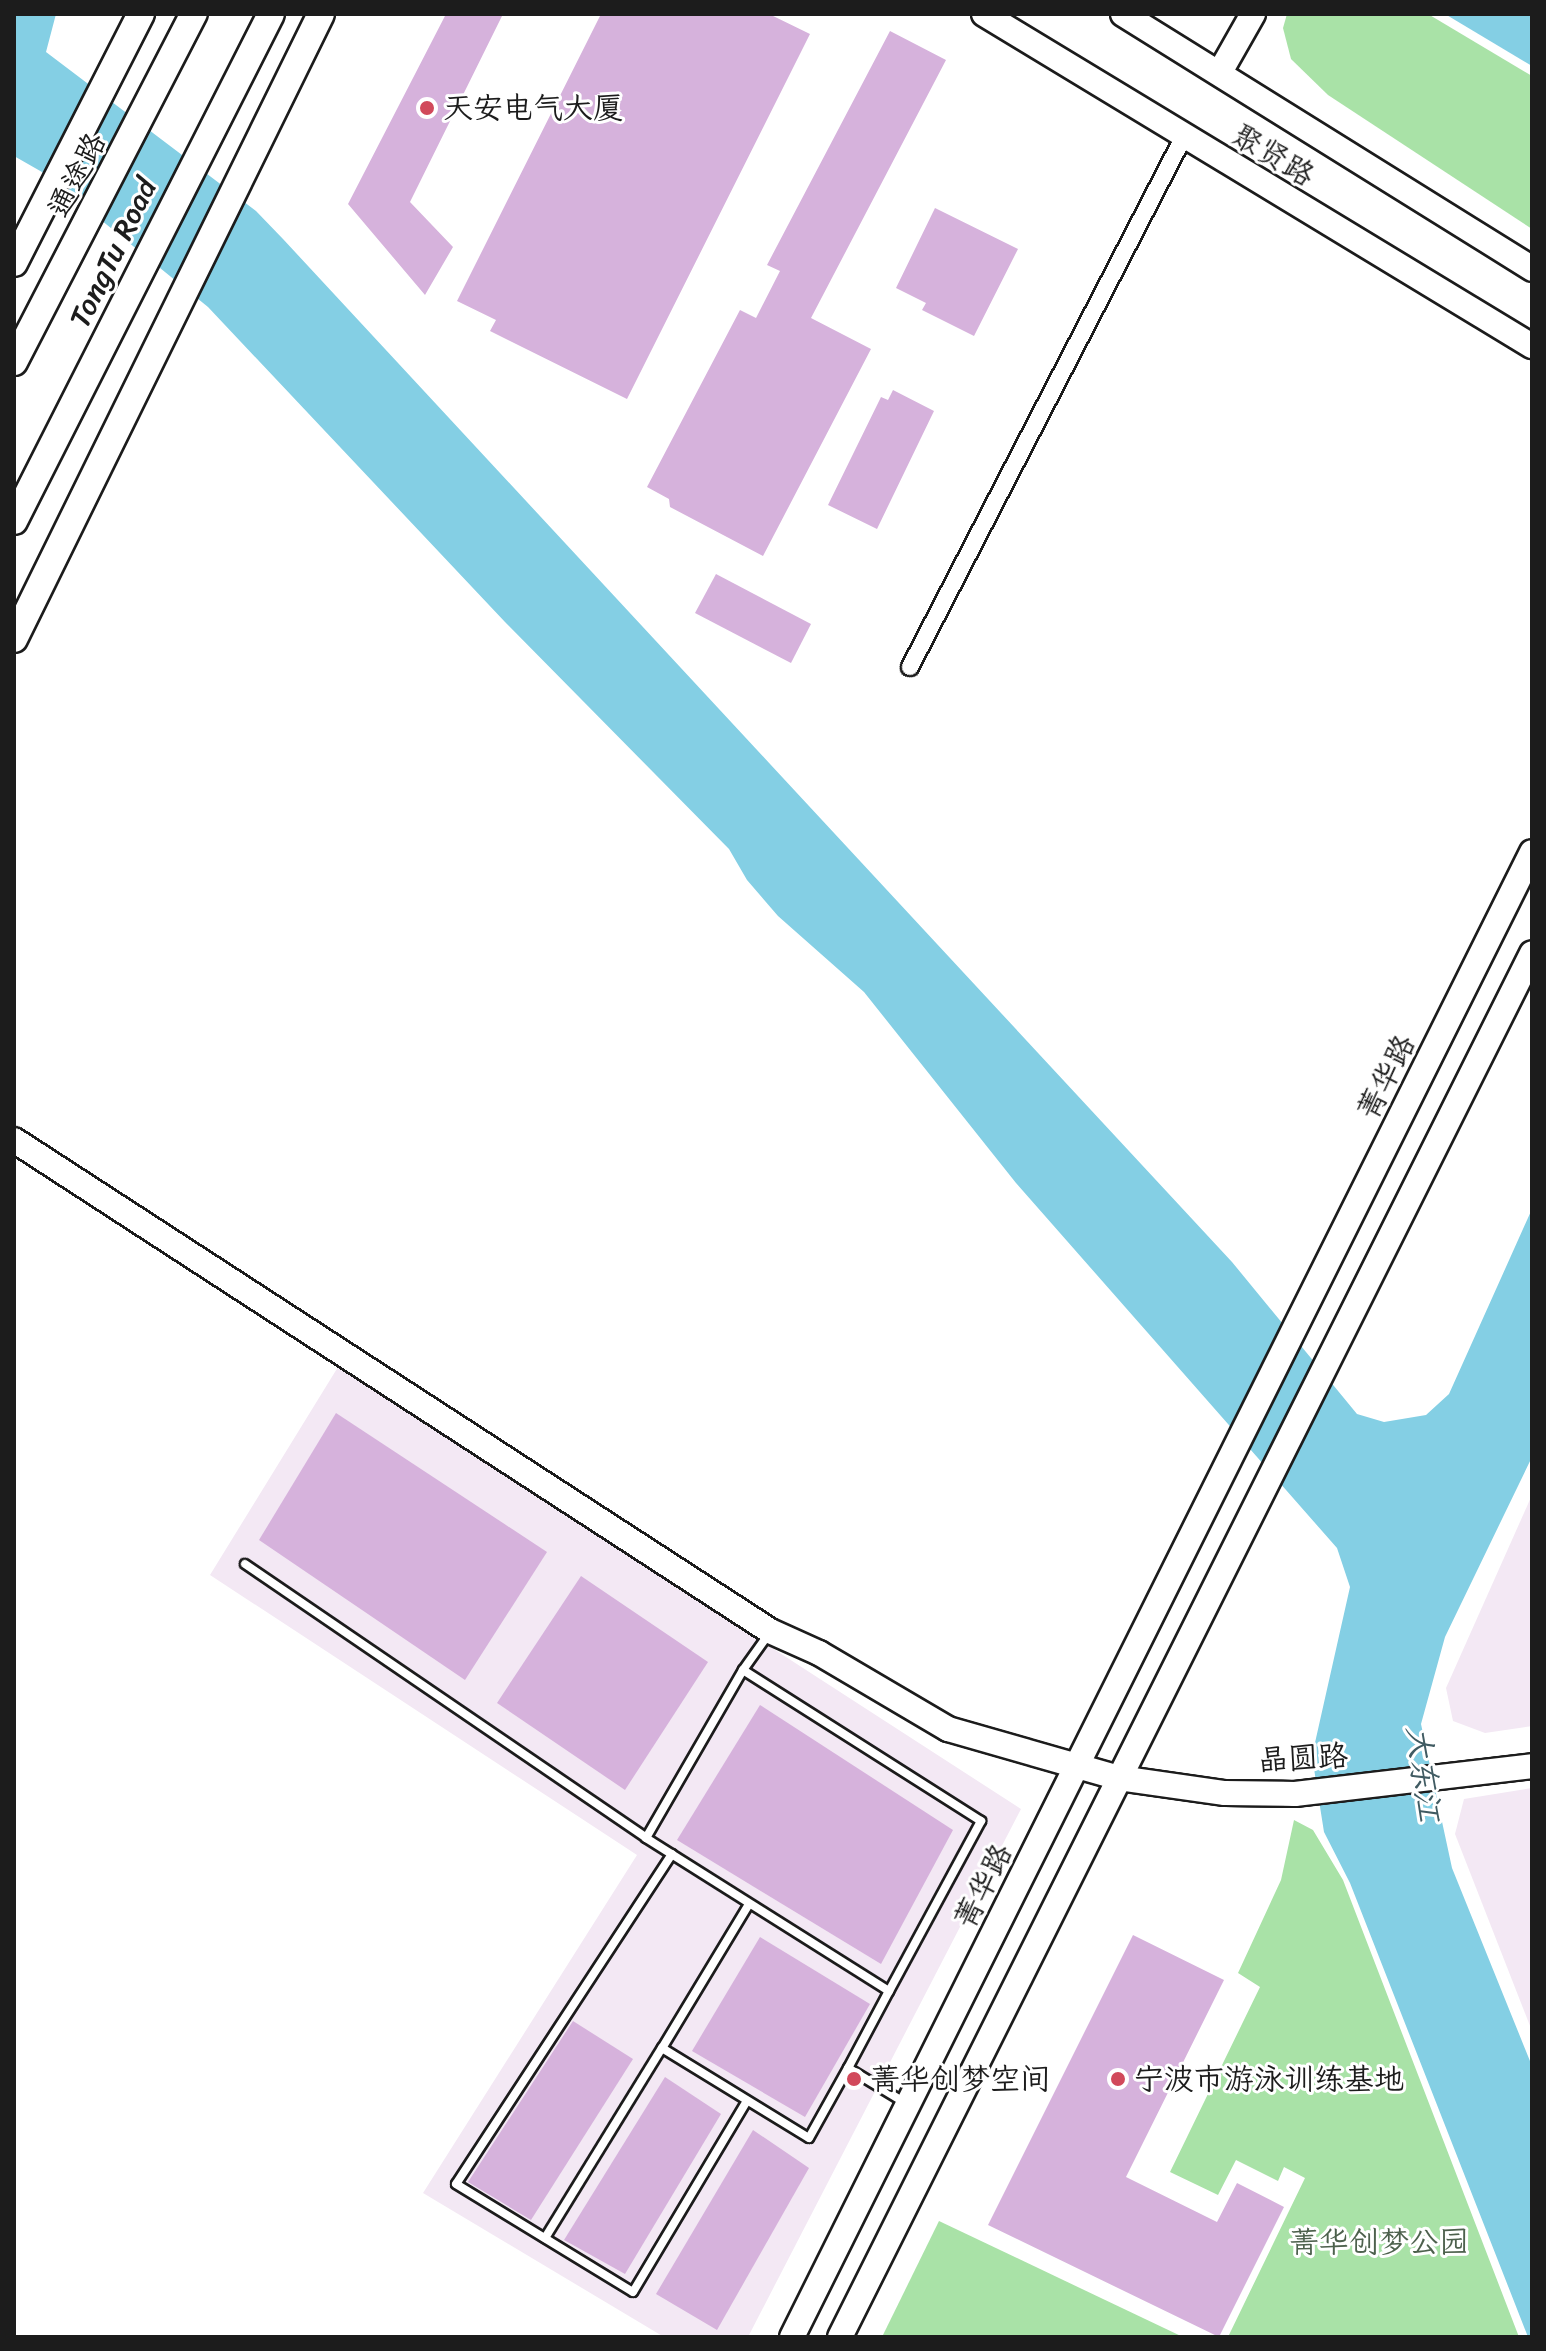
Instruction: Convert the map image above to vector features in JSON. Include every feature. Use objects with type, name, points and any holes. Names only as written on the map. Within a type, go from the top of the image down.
[{"type":"main road","points":[[14,263],[141,14]]},
{"type":"main road","name":"通途路","points":[[14,362],[83,235],[194,14]]},
{"type":"main road","name":"TongTu Road","points":[[14,521],[201,145],[271,14]]},
{"type":"main road","points":[[14,639],[321,14]]},
{"type":"street","name":"聚贤路","points":[[984,14],[1183,138],[1532,346]]},
{"type":"street","name":"聚贤路","points":[[1123,14],[1532,269]]},
{"type":"street","points":[[1220,72],[1253,14]]},
{"type":"street","points":[[910,667],[1183,138]]},
{"type":"street","name":"菁华路","points":[[792,2337],[1080,1766],[1532,852]]},
{"type":"street","points":[[840,2337],[1532,953]]},
{"type":"street","name":"晶圆路","points":[[14,1140],[770,1631],[819,1653],[948,1729],[1119,1778],[1225,1793],[1295,1794],[1443,1779],[1532,1766]]},
{"type":"lane","points":[[245,1564],[646,1838],[889,1991]]},
{"type":"lane","points":[[646,1838],[743,1670],[770,1631]]},
{"type":"lane","points":[[662,2048],[809,2138],[981,1821],[743,1670]]},
{"type":"lane","points":[[672,1854],[456,2184],[633,2292],[747,2101]]},
{"type":"lane","points":[[545,2238],[749,1904]]},
{"type":"lane","points":[[848,2068],[908,2104]]},
{"type":"shaded area","name":"菁华创梦空间","points":[[338,1367],[1021,1809],[748,2337],[664,2337],[423,2193],[637,1855],[210,1575]]},
{"type":"shaded area","points":[[1532,1495],[1532,1726],[1485,1733],[1453,1721],[1446,1688]]},
{"type":"shaded area","points":[[1532,1788],[1532,2031],[1455,1834],[1464,1799]]},
{"type":"green space","points":[[1287,14],[1428,14],[1532,76],[1532,229],[1328,95],[1291,59],[1283,28]]},
{"type":"green space","name":"菁华创梦公园","points":[[1294,1820],[1313,1830],[1343,1880],[1519,2337],[1228,2337],[1305,2178],[1284,2167],[1278,2181],[1236,2160],[1218,2195],[1170,2172],[1260,1987],[1238,1973],[1281,1880]]},
{"type":"green space","points":[[939,2221],[1183,2337],[882,2337]]},
{"type":"water","name":"大东江","points":[[14,14],[56,14],[46,52],[256,211],[283,239],[1232,1262],[1357,1414],[1384,1422],[1426,1415],[1449,1394],[1532,1209],[1532,1457],[1445,1637],[1421,1724],[1452,1868],[1532,2066],[1532,2337],[1528,2337],[1350,1883],[1324,1832],[1312,1756],[1350,1587],[1337,1548],[1016,1183],[864,992],[778,916],[747,880],[729,849],[505,622],[208,307],[42,172],[14,156]]},
{"type":"water","points":[[1445,14],[1532,14],[1532,66]]},
{"type":"building","name":"天安电气大厦","points":[[446,14],[503,14],[410,202],[453,247],[425,295],[348,204]]},
{"type":"building","points":[[601,14],[769,14],[810,34],[627,399],[490,331],[496,320],[457,301]]},
{"type":"building","points":[[890,31],[946,60],[811,318],[871,349],[763,556],[670,507],[669,499],[647,487],[740,310],[756,318],[780,271],[767,265]]},
{"type":"building","points":[[935,208],[1018,249],[974,336],[922,310],[926,303],[896,288]]},
{"type":"building","points":[[893,390],[934,411],[877,529],[828,505],[881,397],[888,400]]},
{"type":"building","points":[[716,574],[811,624],[791,663],[695,613]]},
{"type":"building","points":[[336,1413],[547,1552],[465,1680],[259,1540]]},
{"type":"building","points":[[581,1576],[708,1662],[625,1790],[497,1703]]},
{"type":"building","points":[[760,1705],[953,1830],[881,1964],[677,1840]]},
{"type":"building","name":"宁波市游泳训练基地","points":[[1133,1935],[1224,1980],[1126,2177],[1217,2222],[1237,2183],[1284,2207],[1219,2337],[988,2225]]},
{"type":"building","points":[[760,1937],[870,2004],[805,2117],[692,2051]]},
{"type":"building","points":[[573,2021],[633,2059],[531,2220],[468,2182]]},
{"type":"building","points":[[665,2077],[721,2114],[625,2274],[564,2240]]},
{"type":"building","points":[[753,2130],[809,2168],[717,2330],[656,2294]]},
{"type":"place","name":"天安电气大厦","points":[[427,108]]},
{"type":"place","name":"菁华创梦空间","points":[[854,2079]]},
{"type":"place","name":"宁波市游泳训练基地","points":[[1118,2079]]}]
